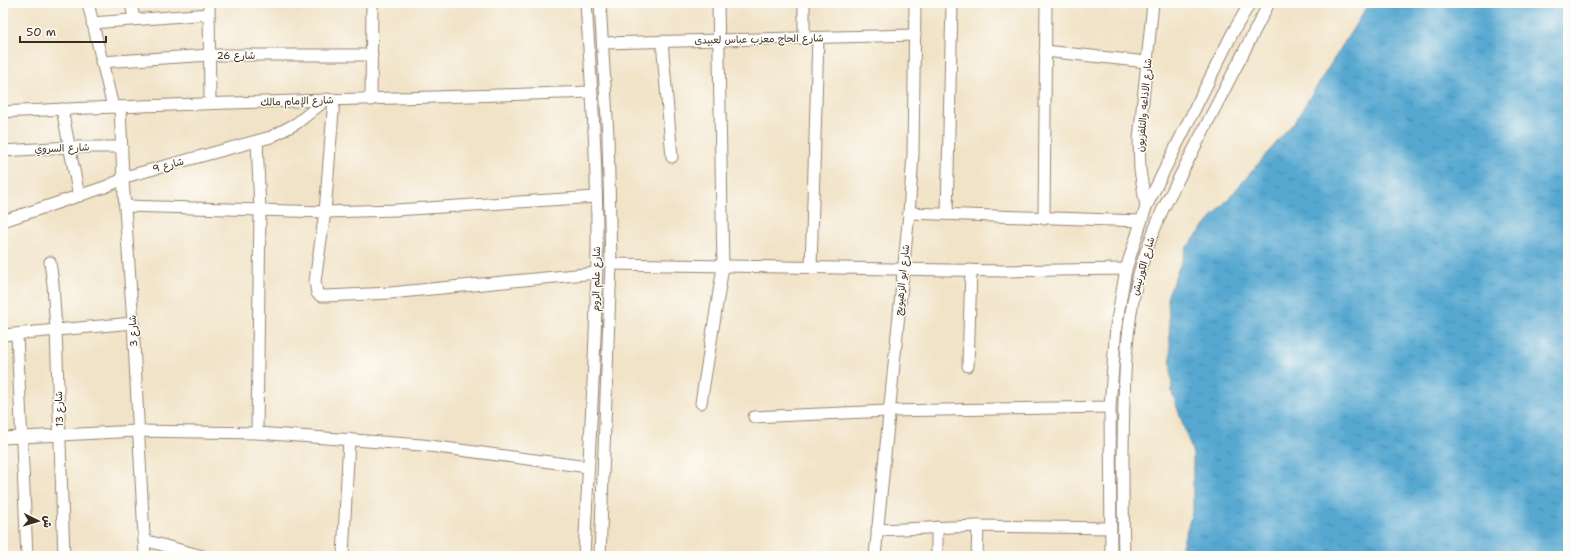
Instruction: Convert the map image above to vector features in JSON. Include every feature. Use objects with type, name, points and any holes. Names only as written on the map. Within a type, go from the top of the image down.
[{"type":"street","name":"شارع 3","points":[[88,3],[101,62],[117,107],[122,146],[133,323],[144,556]]},
{"type":"street","points":[[131,3],[134,19]]},
{"type":"street","points":[[371,100],[372,3]]},
{"type":"street","name":"شارع علم الروم","points":[[584,556],[596,273],[596,197],[586,3]]},
{"type":"street","name":"شارع علم الروم","points":[[600,3],[610,171],[611,264],[600,556]]},
{"type":"street","points":[[701,403],[723,267],[718,3]]},
{"type":"street","points":[[804,3],[804,39]]},
{"type":"street","name":"شارع ابو الزهيويج","points":[[875,556],[909,213],[913,154],[916,3]]},
{"type":"street","points":[[947,214],[952,3]]},
{"type":"street","points":[[1044,218],[1046,3]]},
{"type":"street","name":"شارع الاذاعه والتلفزيون","points":[[1147,205],[1140,170],[1139,139],[1153,3]]},
{"type":"street","name":"شارع الكورنيش","points":[[1111,556],[1110,407],[1116,326],[1126,269],[1147,205],[1232,34],[1250,3]]},
{"type":"street","name":"شارع الكورنيش","points":[[1124,556],[1124,408],[1128,331],[1141,266],[1163,209],[1269,3]]},
{"type":"street","points":[[92,23],[134,19],[209,8],[210,103]]},
{"type":"street","name":"شارع الحاج معزب عباس لعبيدى","points":[[603,43],[915,35]]},
{"type":"street","points":[[810,267],[818,38]]},
{"type":"street","points":[[662,42],[672,157]]},
{"type":"street","points":[[1045,51],[1148,62]]},
{"type":"street","name":"شارع 26","points":[[101,62],[210,55],[372,55]]},
{"type":"street","name":"شارع الإمام مالك","points":[[3,112],[210,103],[331,99],[371,100],[591,92]]},
{"type":"street","points":[[331,99],[325,212],[316,281],[317,294],[320,296],[390,293],[596,273]]},
{"type":"street","name":"شارع 9","points":[[3,221],[78,196],[141,172],[271,137],[297,123],[331,99]]},
{"type":"street","points":[[62,109],[78,196]]},
{"type":"street","points":[[257,141],[260,210],[257,433]]},
{"type":"street","name":"شارع السروي","points":[[3,150],[122,146]]},
{"type":"street","points":[[125,206],[325,212],[396,210],[596,197]]},
{"type":"street","points":[[1147,205],[1163,209]]},
{"type":"street","points":[[909,213],[1141,221]]},
{"type":"street","name":"شارع 13","points":[[50,262],[54,290],[56,330],[64,556]]},
{"type":"street","points":[[611,264],[1003,271],[1126,269]]},
{"type":"street","points":[[968,366],[971,270]]},
{"type":"street","points":[[3,335],[133,323]]},
{"type":"street","points":[[17,334],[27,556]]},
{"type":"street","points":[[592,382],[606,384]]},
{"type":"street","points":[[754,416],[1110,407]]},
{"type":"street","points":[[3,438],[137,431],[257,433],[422,445],[588,468]]},
{"type":"street","points":[[343,556],[349,439]]},
{"type":"street","points":[[977,556],[978,526]]},
{"type":"street","points":[[877,530],[978,526],[1110,528]]},
{"type":"street","points":[[936,556],[937,527]]},
{"type":"street","points":[[144,540],[202,556]]},
{"type":"water","points":[[1366,3],[1568,3],[1568,556],[1179,556],[1193,509],[1193,454],[1172,392],[1168,295],[1187,247],[1295,121],[1364,11]]}]
